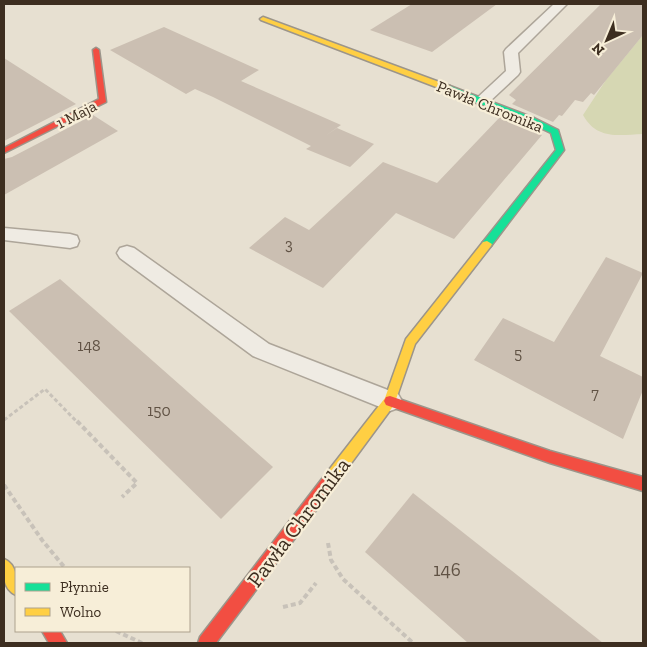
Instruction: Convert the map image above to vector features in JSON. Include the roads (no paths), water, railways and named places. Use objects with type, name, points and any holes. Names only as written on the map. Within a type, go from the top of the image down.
[{"type":"street","name":"Pawła Chromika","points":[[206,643],[390,401],[410,342],[560,150],[555,132],[531,120],[262,19]]},
{"type":"street","name":"1 Maja","points":[[4,151],[104,100],[96,50]]},
{"type":"street","points":[[390,401],[550,457],[643,484]]},
{"type":"street","points":[[4,567],[15,585]]},
{"type":"street","points":[[51,632],[59,643]]},
{"type":"lane","points":[[482,101],[513,72],[511,52],[561,4]]},
{"type":"lane","points":[[4,234],[70,241]]},
{"type":"lane","points":[[127,253],[261,350],[390,401]]}]
